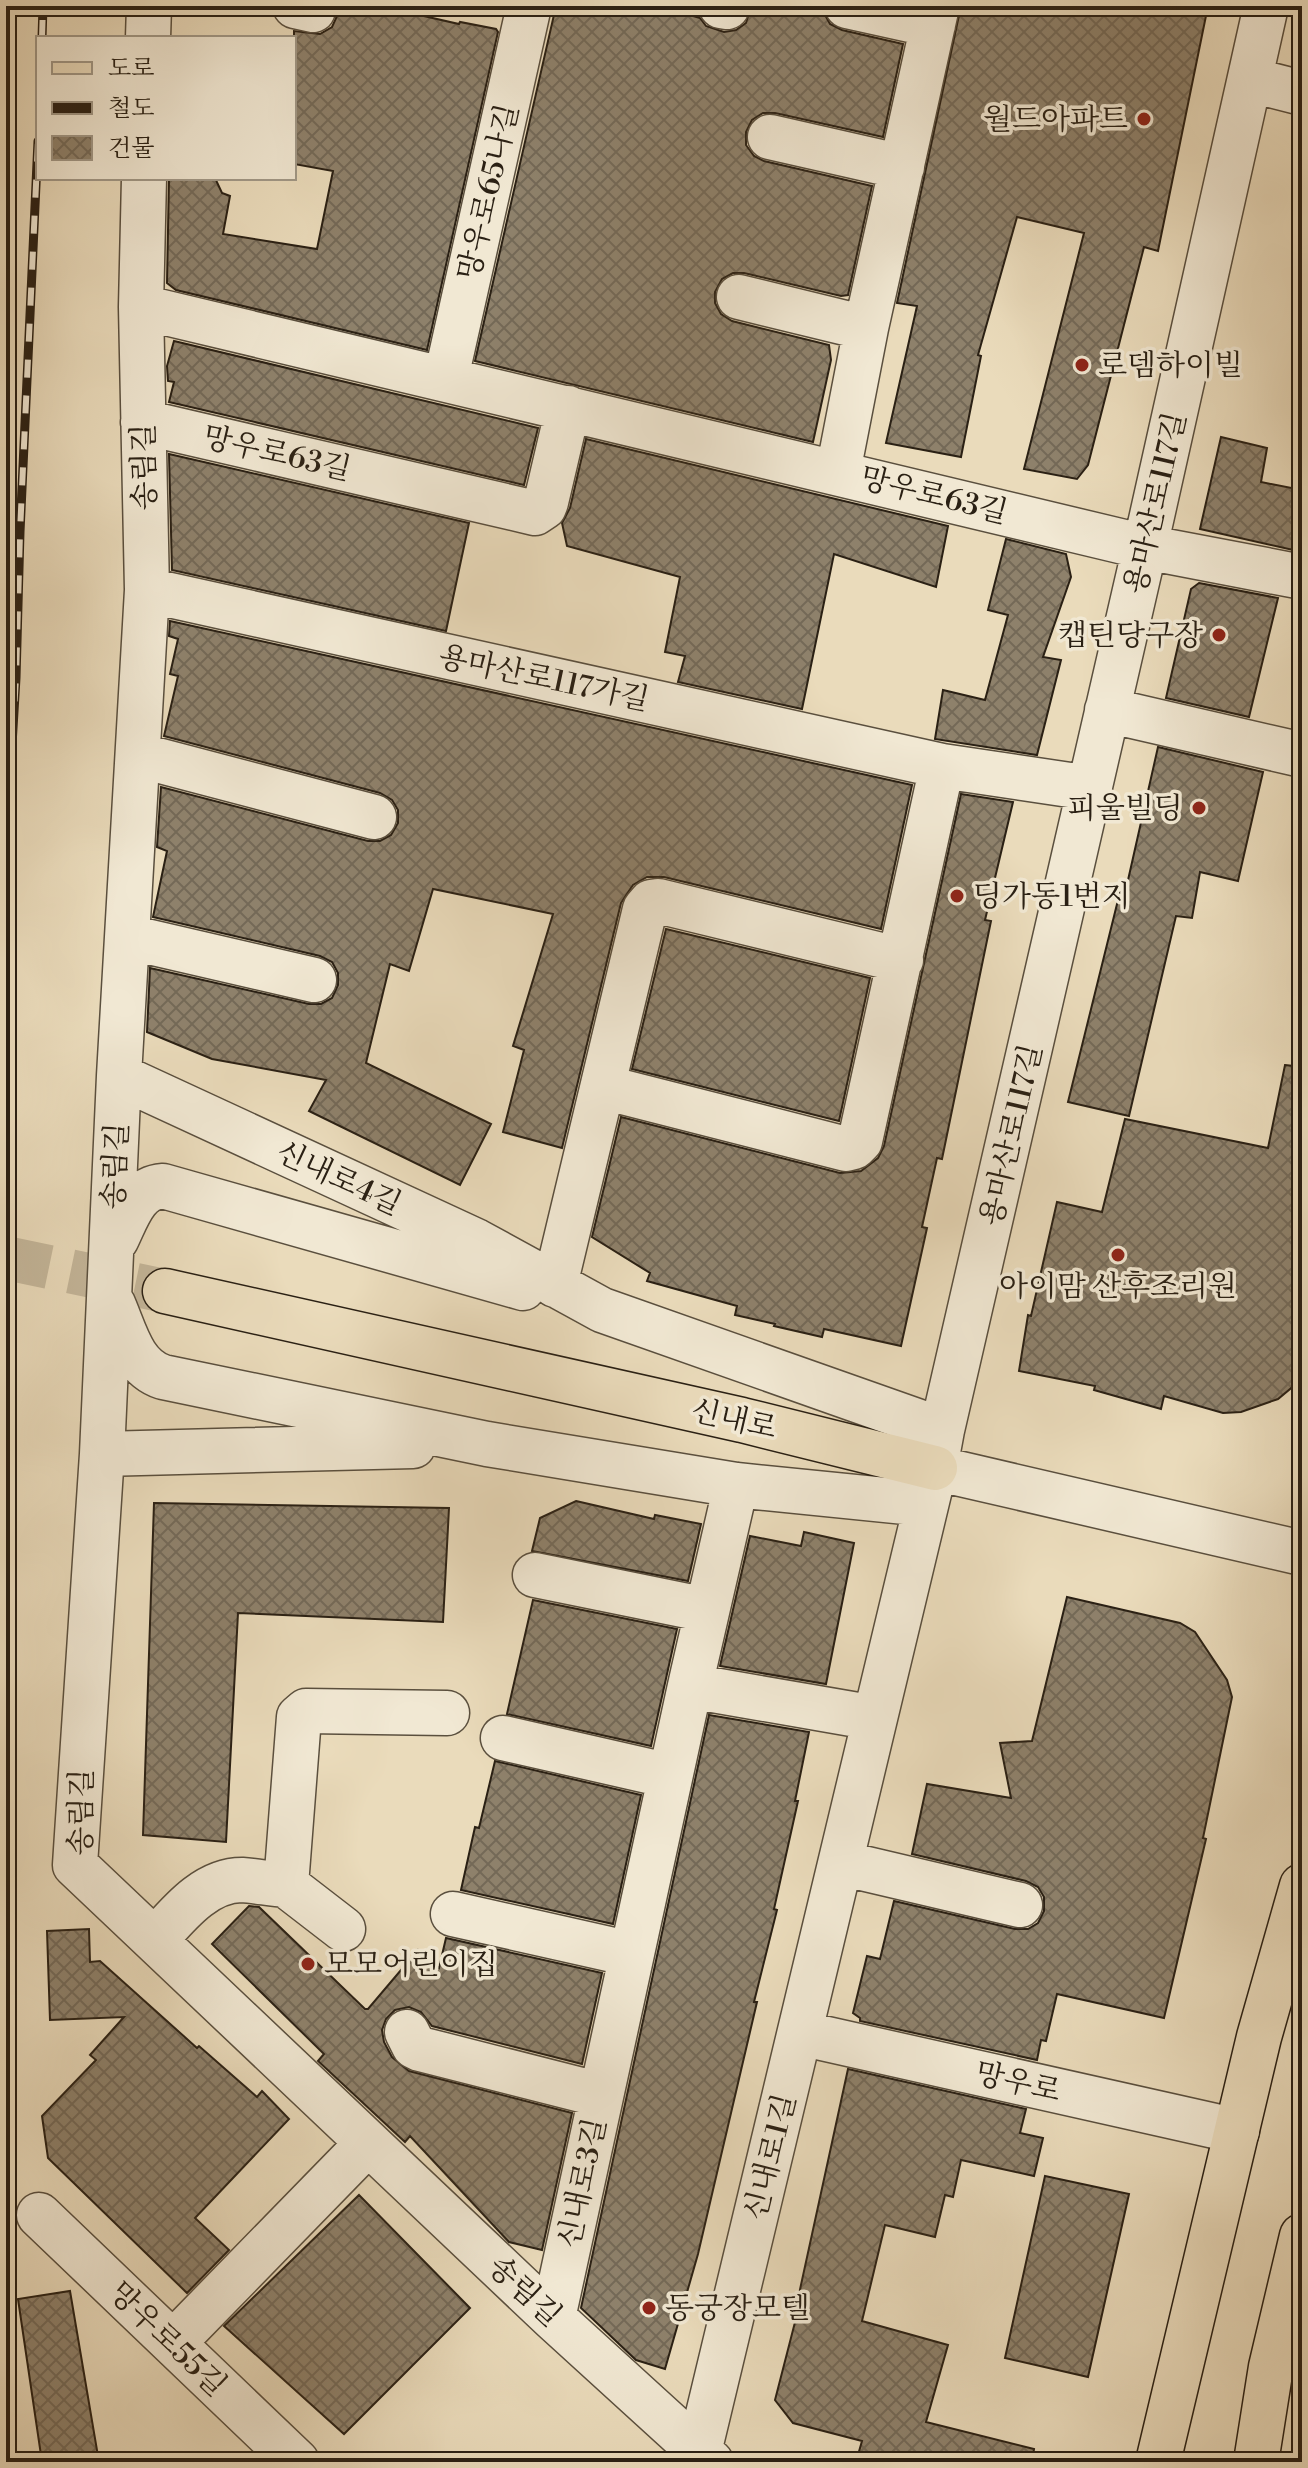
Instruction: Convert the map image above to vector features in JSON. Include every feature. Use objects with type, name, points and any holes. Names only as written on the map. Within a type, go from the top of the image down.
[{"type":"main road","name":"신내로","points":[[165,1291],[742,1420],[934,1468]]},
{"type":"main road","points":[[1158,2462],[1259,2037],[1302,1886]]},
{"type":"main road","points":[[1256,2462],[1271,2367],[1302,2236]]},
{"type":"street","points":[[148,36],[149,6]]},
{"type":"street","name":"망우로65나길","points":[[446,378],[529,6]]},
{"type":"street","points":[[838,472],[866,328],[935,15],[847,6]]},
{"type":"street","name":"용마산로117길","points":[[934,1468],[1266,6]]},
{"type":"street","points":[[1251,80],[1302,93]]},
{"type":"street","points":[[770,137],[902,167]]},
{"type":"street","name":"송림길","points":[[144,180],[141,307],[147,590],[119,1076],[102,1454],[75,1865],[553,2318],[705,2457]]},
{"type":"street","points":[[739,297],[866,328]]},
{"type":"street","name":"망우로63길","points":[[141,307],[1145,547],[1302,577]]},
{"type":"street","name":"망우로63길","points":[[143,422],[535,513],[546,502],[568,408]]},
{"type":"street","name":"용마산로117가길","points":[[147,590],[942,766],[1090,788]]},
{"type":"street","points":[[1107,710],[1298,754]]},
{"type":"street","points":[[138,755],[374,817]]},
{"type":"street","points":[[603,1087],[846,1149],[854,1147],[860,1141],[942,766]]},
{"type":"street","points":[[555,1285],[645,909],[651,902],[658,901],[901,960]]},
{"type":"street","points":[[128,937],[314,980]]},
{"type":"street","name":"신내로4길","points":[[119,1076],[476,1241],[602,1310],[934,1468]]},
{"type":"street","points":[[111,1249],[138,1197],[153,1187],[163,1186],[602,1310]]},
{"type":"street","points":[[109,1295],[138,1361],[155,1375],[487,1444],[736,1485],[934,1468]]},
{"type":"street","points":[[102,1454],[487,1444]]},
{"type":"street","name":"신내로","points":[[934,1468],[1302,1553]]},
{"type":"street","name":"신내로1길","points":[[705,2457],[800,2033],[934,1468]]},
{"type":"street","name":"신내로3길","points":[[553,2318],[736,1485]]},
{"type":"street","points":[[535,1575],[707,1610]]},
{"type":"street","points":[[690,1686],[875,1718]]},
{"type":"street","points":[[286,1885],[299,1717],[306,1711],[316,1709],[447,1713]]},
{"type":"street","points":[[503,1738],[670,1776]]},
{"type":"street","points":[[841,1863],[1020,1905]]},
{"type":"street","points":[[155,1940],[183,1909],[205,1891],[239,1880],[286,1885],[343,1929]]},
{"type":"street","points":[[453,1914],[631,1954]]},
{"type":"street","name":"신내로3길","points":[[407,2032],[414,2046],[420,2049],[601,2095]]},
{"type":"street","name":"망우로","points":[[800,2033],[1237,2131]]},
{"type":"street","points":[[173,2343],[368,2143]]},
{"type":"street","name":"망우로55길","points":[[39,2215],[297,2462]]},
{"type":"street","points":[[1243,2462],[1271,2367]]},
{"type":"building","points":[[337,6],[380,6],[496,29],[498,32],[427,350],[176,290],[167,283],[169,180],[216,180],[222,193],[230,196],[223,234],[317,249],[333,171],[296,164],[294,31],[320,34],[332,27]]},
{"type":"building","points":[[556,6],[631,6],[675,16],[676,11],[700,18],[706,26],[724,32],[736,30],[746,23],[751,6],[799,6],[823,11],[830,24],[842,30],[903,44],[883,137],[775,113],[763,113],[752,120],[746,132],[746,145],[754,156],[764,161],[872,186],[848,295],[841,296],[744,273],[733,273],[722,279],[715,292],[715,303],[721,314],[732,321],[829,345],[831,360],[813,442],[475,361]]},
{"type":"building","points":[[961,6],[1208,6],[1158,251],[1144,247],[1088,465],[1077,479],[1024,469],[1084,233],[1017,217],[978,355],[981,356],[961,457],[886,443],[917,306],[897,303]]},
{"type":"building","points":[[174,341],[538,428],[524,485],[169,402],[174,382],[168,381],[167,366]]},
{"type":"building","points":[[1221,437],[1267,448],[1261,482],[1302,490],[1302,552],[1200,529]]},
{"type":"building","points":[[586,439],[948,526],[936,587],[834,554],[802,709],[678,682],[685,656],[665,652],[680,577],[567,546],[562,523],[570,508]]},
{"type":"building","points":[[169,454],[469,523],[446,631],[172,570]]},
{"type":"building","points":[[1006,539],[1066,554],[1071,577],[1043,657],[1061,660],[1037,755],[935,739],[943,690],[985,700],[1008,615],[988,610]]},
{"type":"building","points":[[1199,583],[1278,598],[1249,717],[1166,698],[1191,589]]},
{"type":"building","points":[[170,621],[912,785],[881,929],[664,877],[647,877],[633,885],[621,903],[562,1148],[503,1132],[524,1050],[513,1046],[553,914],[433,889],[409,971],[390,964],[366,1063],[491,1124],[460,1185],[309,1111],[326,1080],[212,1059],[147,1032],[150,968],[309,1004],[321,1004],[332,998],[338,985],[338,973],[332,962],[320,956],[153,917],[167,851],[157,847],[161,787],[368,841],[380,841],[391,835],[398,823],[398,810],[392,800],[380,793],[164,736],[178,676],[170,674],[178,639],[169,636]]},
{"type":"building","points":[[1158,747],[1263,772],[1238,881],[1200,872],[1192,918],[1176,916],[1129,1116],[1068,1102],[1121,888],[1126,889]]},
{"type":"building","points":[[961,794],[1013,802],[985,920],[991,921],[942,1159],[937,1158],[922,1227],[927,1228],[901,1346],[824,1329],[822,1337],[774,1326],[735,1315],[737,1306],[647,1281],[650,1273],[592,1237],[621,1117],[840,1173],[861,1171],[878,1158],[884,1146]]},
{"type":"building","points":[[666,929],[870,978],[839,1121],[632,1069]]},
{"type":"building","points":[[1285,1065],[1302,1067],[1302,1374],[1296,1384],[1278,1399],[1241,1412],[1223,1413],[1164,1396],[1161,1409],[1094,1390],[1095,1386],[1019,1371],[1028,1315],[1031,1316],[1057,1202],[1102,1212],[1125,1119],[1268,1148]]},
{"type":"building","points":[[576,1501],[654,1519],[655,1515],[701,1524],[688,1581],[532,1551],[540,1518]]},
{"type":"building","points":[[154,1503],[449,1508],[443,1622],[238,1613],[226,1842],[143,1835]]},
{"type":"building","points":[[804,1532],[854,1543],[826,1684],[720,1666],[750,1536],[801,1546]]},
{"type":"building","points":[[1067,1597],[1180,1623],[1195,1632],[1227,1680],[1232,1697],[1203,1838],[1206,1839],[1164,2018],[1057,1994],[1046,2041],[1041,2040],[1037,2060],[860,2021],[853,2013],[867,1956],[880,1959],[894,1901],[1015,1929],[1028,1929],[1038,1923],[1044,1911],[1044,1897],[1038,1887],[1026,1881],[912,1854],[927,1784],[1011,1798],[1000,1743],[1032,1741]]},
{"type":"building","points":[[533,1600],[677,1629],[651,1746],[507,1714]]},
{"type":"building","points":[[709,1715],[809,1732],[795,1801],[798,1801],[774,1909],[777,1910],[754,2002],[757,2002],[698,2254],[665,2369],[636,2360],[581,2308]]},
{"type":"building","points":[[495,1761],[641,1795],[613,1924],[461,1890],[475,1827],[479,1828]]},
{"type":"building","points":[[249,1906],[259,1907],[365,2009],[418,1950],[439,1968],[446,1938],[602,1973],[582,2064],[432,2026],[421,2012],[409,2007],[395,2010],[386,2019],[382,2030],[392,2057],[409,2071],[572,2113],[542,2250],[509,2242],[410,2136],[405,2142],[318,2061],[324,2054],[212,1944]]},
{"type":"building","points":[[89,1929],[90,1962],[100,1961],[197,2048],[199,2046],[257,2097],[262,2091],[289,2119],[195,2218],[229,2250],[187,2293],[48,2158],[42,2116],[96,2060],[90,2055],[124,2017],[50,2020],[47,1931]]},
{"type":"building","points":[[848,2069],[1026,2109],[1020,2133],[1043,2138],[1034,2176],[961,2160],[953,2197],[945,2195],[935,2237],[885,2225],[862,2321],[948,2345],[926,2422],[1034,2449],[1032,2462],[856,2462],[862,2441],[793,2423],[775,2400],[802,2295],[799,2294]]},
{"type":"building","points":[[1045,2176],[1129,2194],[1088,2377],[1005,2358]]},
{"type":"building","points":[[359,2195],[470,2308],[344,2434],[224,2326]]},
{"type":"building","points":[[70,2291],[99,2462],[42,2462],[18,2299]]},
{"type":"tunnel","points":[[6,1258],[165,1291]]},
{"type":"railway","points":[[6,86],[10,6]]},
{"type":"railway","points":[[42,36],[43,6]]},
{"type":"railway","points":[[6,845],[16,678],[36,180]]},
{"type":"place","name":"월드아파트","points":[[1144,119]]},
{"type":"place","name":"로뎀하이빌","points":[[1082,365]]},
{"type":"place","name":"캡틴당구장","points":[[1219,635]]},
{"type":"place","name":"피울빌딩","points":[[1199,808]]},
{"type":"place","name":"딩가동1번지","points":[[957,896]]},
{"type":"place","name":"아이맘 산후조리원","points":[[1118,1255]]},
{"type":"place","name":"모모어린이집","points":[[308,1964]]},
{"type":"place","name":"동궁장모텔","points":[[649,2308]]}]
